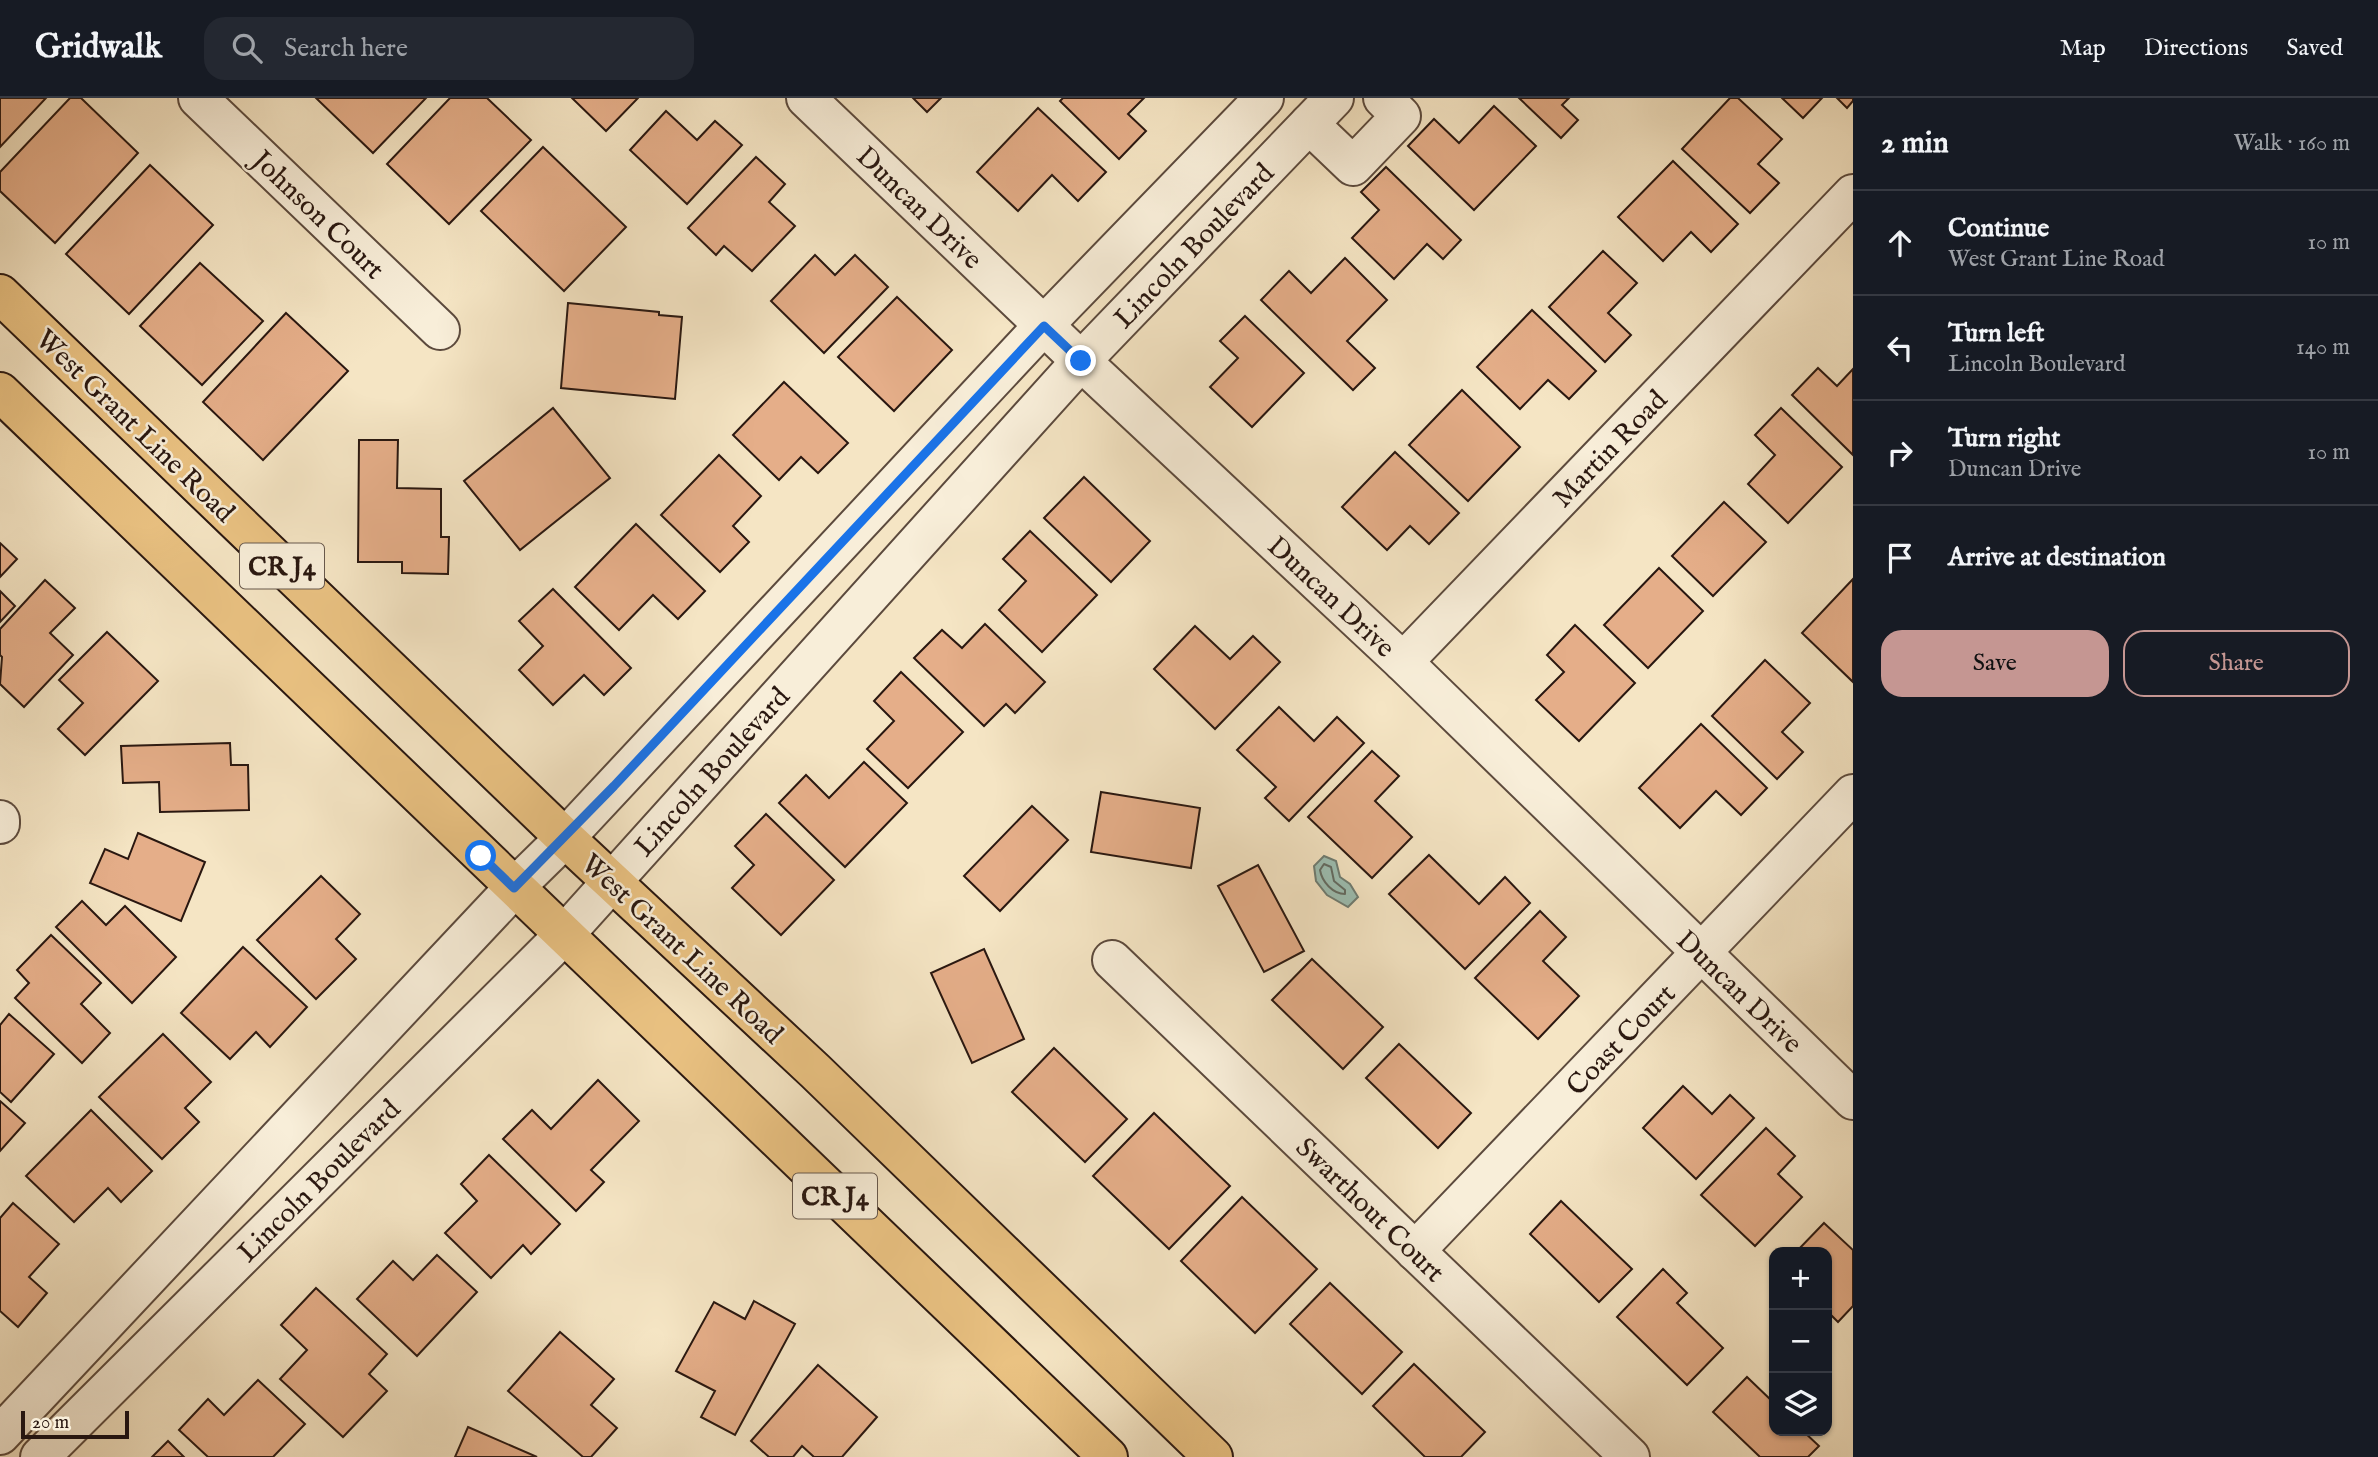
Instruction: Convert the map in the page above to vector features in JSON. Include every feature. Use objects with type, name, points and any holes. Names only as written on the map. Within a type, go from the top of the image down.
[{"type":"main road","name":"West Grant Line Road","points":[[0,294],[611,882],[815,1071],[1213,1457]]},
{"type":"main road","name":"CR J4","points":[[0,392],[1108,1457]]},
{"type":"street","name":"Johnson Court","points":[[198,98],[440,330]]},
{"type":"street","name":"Duncan Drive","points":[[806,98],[1081,361],[1403,662],[1853,1100]]},
{"type":"street","name":"Lincoln Boulevard","points":[[0,1435],[514,888],[565,838],[1044,326],[1264,98]]},
{"type":"street","points":[[1321,111],[1353,166],[1401,116],[1383,98]]},
{"type":"street","name":"Lincoln Boulevard","points":[[40,1457],[563,936],[1081,361],[1321,111]]},
{"type":"street","name":"Martin Road","points":[[1403,662],[1853,194]]},
{"type":"street","name":"Coast Court","points":[[1415,1251],[1853,794]]},
{"type":"street","name":"Swarthout Court","points":[[1112,960],[1630,1457]]},
{"type":"water","points":[[1324,856],[1336,861],[1340,877],[1350,884],[1358,897],[1348,907],[1327,895],[1316,881],[1314,866]]},
{"type":"building","points":[[0,98],[46,98],[0,147]]},
{"type":"building","points":[[70,98],[81,98],[138,153],[55,243],[0,191],[0,172]]},
{"type":"building","points":[[316,98],[426,98],[373,153]]},
{"type":"building","points":[[450,98],[487,98],[531,140],[449,224],[387,164]]},
{"type":"building","points":[[572,98],[638,98],[606,131]]},
{"type":"building","points":[[913,98],[941,98],[927,112]]},
{"type":"building","points":[[1063,98],[1144,98],[1128,114],[1146,131],[1119,159],[1060,101]]},
{"type":"building","points":[[1519,98],[1569,98],[1562,105],[1578,120],[1561,138]]},
{"type":"building","points":[[1730,98],[1738,98],[1782,139],[1758,164],[1779,183],[1750,213],[1682,149]]},
{"type":"building","points":[[1782,98],[1822,98],[1803,118]]},
{"type":"building","points":[[1837,98],[1853,98],[1853,101],[1847,108]]},
{"type":"building","points":[[1494,106],[1536,146],[1474,210],[1408,146],[1434,119],[1459,143]]},
{"type":"building","points":[[1038,108],[1106,172],[1078,201],[1052,175],[1018,211],[977,172]]},
{"type":"building","points":[[666,111],[697,140],[715,121],[742,145],[687,204],[630,150]]},
{"type":"building","points":[[543,147],[626,227],[564,291],[481,211]]},
{"type":"building","points":[[756,157],[785,184],[769,202],[795,226],[752,271],[724,246],[716,255],[688,228]]},
{"type":"building","points":[[1673,161],[1738,224],[1711,252],[1691,232],[1663,261],[1618,217]]},
{"type":"building","points":[[150,165],[213,225],[129,314],[66,254]]},
{"type":"building","points":[[1386,167],[1461,240],[1443,259],[1427,244],[1394,279],[1352,238],[1379,210],[1361,192]]},
{"type":"building","points":[[1603,251],[1637,283],[1608,313],[1631,335],[1605,362],[1549,307]]},
{"type":"building","points":[[815,255],[835,275],[855,255],[888,287],[824,353],[771,301]]},
{"type":"building","points":[[1345,258],[1387,300],[1347,341],[1375,368],[1353,390],[1261,300],[1289,271],[1311,293]]},
{"type":"building","points":[[200,263],[263,321],[202,385],[140,326]]},
{"type":"building","points":[[897,297],[952,350],[894,411],[838,357]]},
{"type":"building","points":[[568,303],[659,312],[659,315],[682,317],[675,399],[561,388]]},
{"type":"building","points":[[1532,310],[1596,371],[1569,399],[1548,380],[1520,409],[1477,367]]},
{"type":"building","points":[[286,313],[348,371],[263,460],[203,402]]},
{"type":"building","points":[[1245,316],[1304,373],[1252,427],[1210,387],[1238,358],[1220,341]]},
{"type":"building","points":[[1818,368],[1837,386],[1853,369],[1853,455],[1792,395]]},
{"type":"building","points":[[784,382],[848,443],[818,473],[801,457],[779,480],[733,435]]},
{"type":"building","points":[[1462,390],[1520,447],[1468,501],[1409,445]]},
{"type":"building","points":[[553,408],[610,478],[520,550],[464,481]]},
{"type":"building","points":[[1781,408],[1842,467],[1788,523],[1748,484],[1775,455],[1755,435]]},
{"type":"building","points":[[359,440],[398,440],[397,488],[441,489],[441,537],[449,537],[448,574],[402,573],[402,562],[358,562]]},
{"type":"building","points":[[1395,452],[1459,513],[1429,544],[1410,526],[1387,550],[1342,507]]},
{"type":"building","points":[[719,455],[761,496],[733,526],[749,542],[720,572],[661,515]]},
{"type":"building","points":[[1084,477],[1150,541],[1111,582],[1044,518]]},
{"type":"building","points":[[1724,502],[1766,542],[1713,596],[1672,556]]},
{"type":"building","points":[[636,524],[705,591],[678,619],[653,595],[619,630],[575,587]]},
{"type":"building","points":[[1030,531],[1097,595],[1042,652],[999,610],[1026,581],[1003,559]]},
{"type":"building","points":[[0,543],[17,559],[0,577]]},
{"type":"building","points":[[1659,568],[1703,611],[1648,668],[1604,625]]},
{"type":"building","points":[[1853,579],[1853,682],[1802,633]]},
{"type":"building","points":[[45,580],[75,608],[50,633],[73,655],[24,707],[0,684],[0,629]]},
{"type":"building","points":[[553,589],[631,668],[604,695],[584,675],[553,705],[519,670],[543,646],[519,621]]},
{"type":"building","points":[[0,591],[15,606],[0,622]]},
{"type":"building","points":[[985,624],[1045,682],[1015,713],[1006,704],[984,726],[914,658],[942,630],[962,648]]},
{"type":"building","points":[[1575,625],[1635,683],[1579,741],[1536,700],[1564,672],[1547,655]]},
{"type":"building","points":[[1195,626],[1230,659],[1253,636],[1280,662],[1215,729],[1154,669]]},
{"type":"building","points":[[107,632],[158,681],[85,755],[58,729],[83,703],[59,680]]},
{"type":"building","points":[[1765,660],[1810,703],[1782,732],[1803,752],[1777,779],[1712,716]]},
{"type":"building","points":[[901,672],[963,732],[908,788],[867,749],[894,721],[874,701]]},
{"type":"building","points":[[1279,707],[1314,741],[1337,717],[1364,743],[1289,821],[1265,798],[1276,787],[1237,750]]},
{"type":"building","points":[[1701,724],[1767,788],[1741,815],[1716,791],[1680,828],[1639,788]]},
{"type":"building","points":[[230,743],[231,765],[248,765],[249,810],[160,812],[159,782],[123,783],[121,746]]},
{"type":"building","points":[[1372,751],[1399,776],[1375,801],[1412,837],[1372,878],[1308,817]]},
{"type":"building","points":[[864,762],[907,803],[845,867],[779,803],[806,775],[829,798]]},
{"type":"building","points":[[1101,792],[1200,808],[1191,868],[1091,852]]},
{"type":"building","points":[[1032,806],[1068,840],[1000,911],[964,876]]},
{"type":"building","points":[[766,814],[834,880],[781,935],[732,888],[754,865],[735,846]]},
{"type":"building","points":[[138,833],[205,862],[181,921],[90,883],[105,849],[128,859]]},
{"type":"building","points":[[1429,855],[1479,904],[1505,877],[1530,903],[1465,969],[1389,894]]},
{"type":"building","points":[[1258,865],[1304,951],[1264,972],[1218,886]]},
{"type":"building","points":[[321,876],[360,914],[336,939],[356,959],[316,999],[257,940]]},
{"type":"building","points":[[82,901],[106,925],[125,906],[176,957],[132,1003],[56,927]]},
{"type":"building","points":[[1540,911],[1566,937],[1543,961],[1579,996],[1538,1039],[1475,978]]},
{"type":"building","points":[[51,935],[101,983],[81,1004],[110,1033],[82,1063],[15,998],[29,983],[17,970]]},
{"type":"building","points":[[243,947],[307,1007],[270,1047],[256,1032],[230,1059],[181,1013]]},
{"type":"building","points":[[984,949],[1024,1039],[972,1063],[931,973]]},
{"type":"building","points":[[1312,959],[1383,1027],[1343,1069],[1272,1000]]},
{"type":"building","points":[[9,1014],[54,1054],[11,1102],[0,1092],[0,1025]]},
{"type":"building","points":[[163,1034],[211,1082],[185,1108],[199,1122],[162,1159],[99,1097]]},
{"type":"building","points":[[1399,1044],[1471,1113],[1438,1148],[1366,1078]]},
{"type":"building","points":[[1054,1048],[1127,1119],[1085,1162],[1012,1092]]},
{"type":"building","points":[[598,1080],[639,1121],[591,1170],[604,1182],[576,1211],[503,1139],[532,1110],[551,1129]]},
{"type":"building","points":[[1683,1086],[1712,1114],[1730,1095],[1754,1118],[1696,1179],[1643,1128]]},
{"type":"building","points":[[0,1101],[25,1123],[0,1151]]},
{"type":"building","points":[[91,1110],[152,1171],[121,1202],[108,1188],[74,1222],[26,1176]]},
{"type":"building","points":[[1154,1113],[1230,1186],[1169,1249],[1093,1176]]},
{"type":"building","points":[[1766,1128],[1795,1156],[1778,1174],[1802,1197],[1755,1246],[1701,1195]]},
{"type":"building","points":[[489,1155],[560,1224],[531,1254],[523,1245],[491,1278],[445,1233],[477,1201],[461,1184]]},
{"type":"building","points":[[1242,1197],[1317,1269],[1255,1333],[1181,1261]]},
{"type":"building","points":[[1561,1201],[1632,1269],[1599,1302],[1530,1234]]},
{"type":"building","points":[[13,1203],[59,1244],[29,1277],[47,1293],[18,1327],[0,1311],[0,1218]]},
{"type":"building","points":[[1824,1223],[1853,1250],[1853,1306],[1838,1322],[1832,1316],[1832,1247],[1801,1247]]},
{"type":"building","points":[[437,1255],[477,1292],[417,1356],[357,1299],[393,1261],[413,1280]]},
{"type":"building","points":[[1663,1269],[1687,1293],[1677,1303],[1723,1348],[1687,1385],[1617,1317]]},
{"type":"building","points":[[1330,1283],[1402,1352],[1362,1394],[1290,1324]]},
{"type":"building","points":[[316,1288],[387,1354],[369,1374],[387,1391],[343,1437],[280,1379],[307,1350],[281,1325]]},
{"type":"building","points":[[754,1301],[795,1324],[735,1435],[701,1417],[715,1391],[676,1371],[714,1302],[745,1319]]},
{"type":"building","points":[[560,1332],[614,1379],[591,1405],[617,1428],[591,1457],[583,1457],[508,1391]]},
{"type":"building","points":[[1414,1364],[1485,1432],[1461,1457],[1425,1457],[1373,1406]]},
{"type":"building","points":[[818,1365],[877,1417],[842,1457],[814,1457],[802,1446],[793,1457],[769,1457],[751,1441]]},
{"type":"building","points":[[1747,1377],[1769,1398],[1769,1436],[1808,1436],[1819,1446],[1808,1457],[1760,1457],[1713,1412]]},
{"type":"building","points":[[258,1380],[305,1424],[273,1457],[208,1457],[179,1430],[208,1399],[224,1415]]},
{"type":"building","points":[[468,1427],[537,1457],[455,1457]]},
{"type":"building","points":[[168,1441],[184,1457],[152,1457]]},
{"type":"route","points":[[481,856],[514,888],[565,838],[1044,326],[1081,361]]}]
